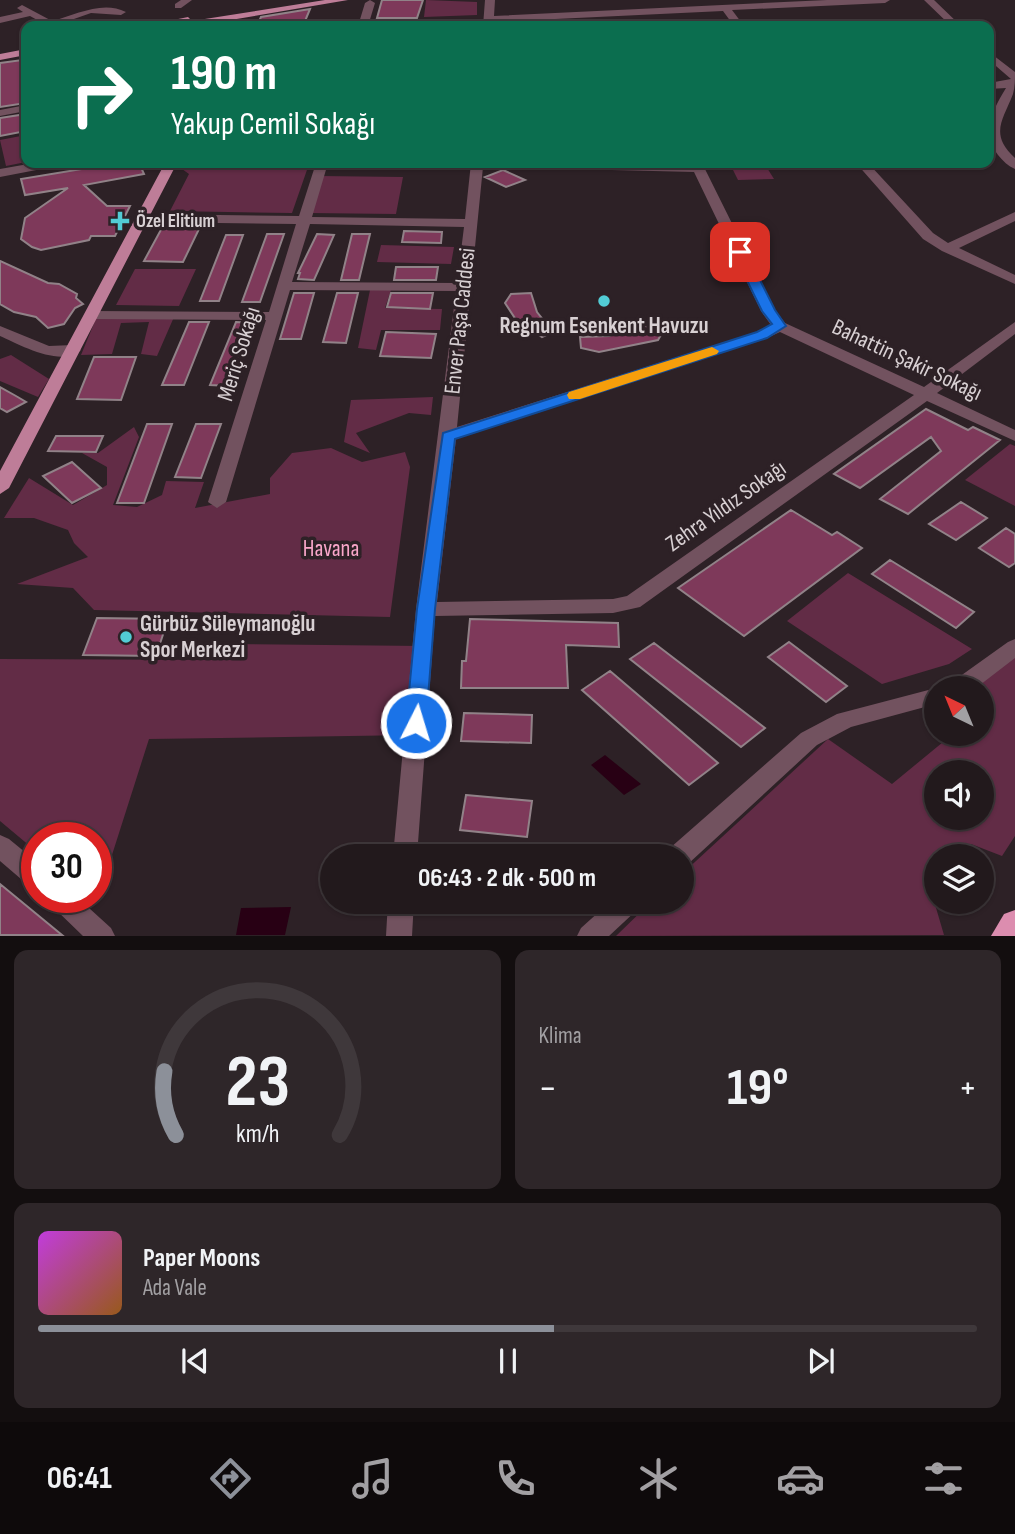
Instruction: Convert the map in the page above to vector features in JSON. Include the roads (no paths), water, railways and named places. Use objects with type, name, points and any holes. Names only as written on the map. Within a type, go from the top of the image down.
[{"type":"highway","points":[[1006,936],[1015,924]]},
{"type":"main road","points":[[178,21],[312,0]]},
{"type":"main road","points":[[209,21],[343,0]]},
{"type":"main road","points":[[248,21],[253,14],[263,8]]},
{"type":"main road","points":[[237,11],[253,14]]},
{"type":"main road","points":[[0,55],[21,51]]},
{"type":"main road","points":[[0,488],[168,168]]},
{"type":"street","points":[[488,21],[491,0]]},
{"type":"street","points":[[504,21],[885,0]]},
{"type":"street","points":[[929,0],[951,21]]},
{"type":"street","points":[[364,21],[370,3]]},
{"type":"street","points":[[725,7],[735,21]]},
{"type":"street","points":[[22,8],[46,21]]},
{"type":"street","points":[[64,21],[90,10],[121,12]]},
{"type":"street","points":[[0,20],[32,13]]},
{"type":"street","points":[[994,60],[1015,81]]},
{"type":"street","points":[[994,85],[1015,81]]},
{"type":"street","points":[[994,124],[999,105],[1015,81]]},
{"type":"street","points":[[0,113],[21,109]]},
{"type":"street","points":[[994,139],[996,146],[1015,165]]},
{"type":"street","points":[[0,173],[26,168]]},
{"type":"street","name":"Meriç Sokağı","points":[[217,502],[319,168]]},
{"type":"street","name":"Enver Paşa Caddesi","points":[[406,844],[426,609],[448,436],[476,168]]},
{"type":"street","points":[[448,436],[762,335],[780,326],[768,311],[698,168]]},
{"type":"street","points":[[867,168],[928,236],[947,248],[1015,279]]},
{"type":"street","points":[[947,248],[1015,216]]},
{"type":"street","points":[[142,218],[471,223]]},
{"type":"street","points":[[284,286],[464,287]]},
{"type":"street","points":[[92,315],[274,316]]},
{"type":"street","name":"Bahattin Şakir Sokağı","points":[[780,326],[1015,436]]},
{"type":"street","name":"Zehra Yıldız Sokağı","points":[[426,609],[613,606],[633,602],[926,394],[1015,327]]},
{"type":"street","points":[[0,331],[47,351],[73,351]]},
{"type":"street","points":[[976,676],[1015,647]]},
{"type":"street","points":[[693,844],[809,739],[845,720],[924,699]]},
{"type":"street","points":[[0,846],[21,864]]},
{"type":"street","points":[[77,913],[102,936]]},
{"type":"street","points":[[399,936],[400,914]]},
{"type":"street","points":[[590,936],[615,914]]},
{"type":"place","name":"Özel Elitium","points":[[120,221]]},
{"type":"place","name":"Regnum Esenkent Havuzu","points":[[604,301]]},
{"type":"place","name":"Gürbüz Süleymanoğlu Spor Merkezi","points":[[126,637]]},
{"type":"park label","name":"Havana","points":[[331,549]]}]
